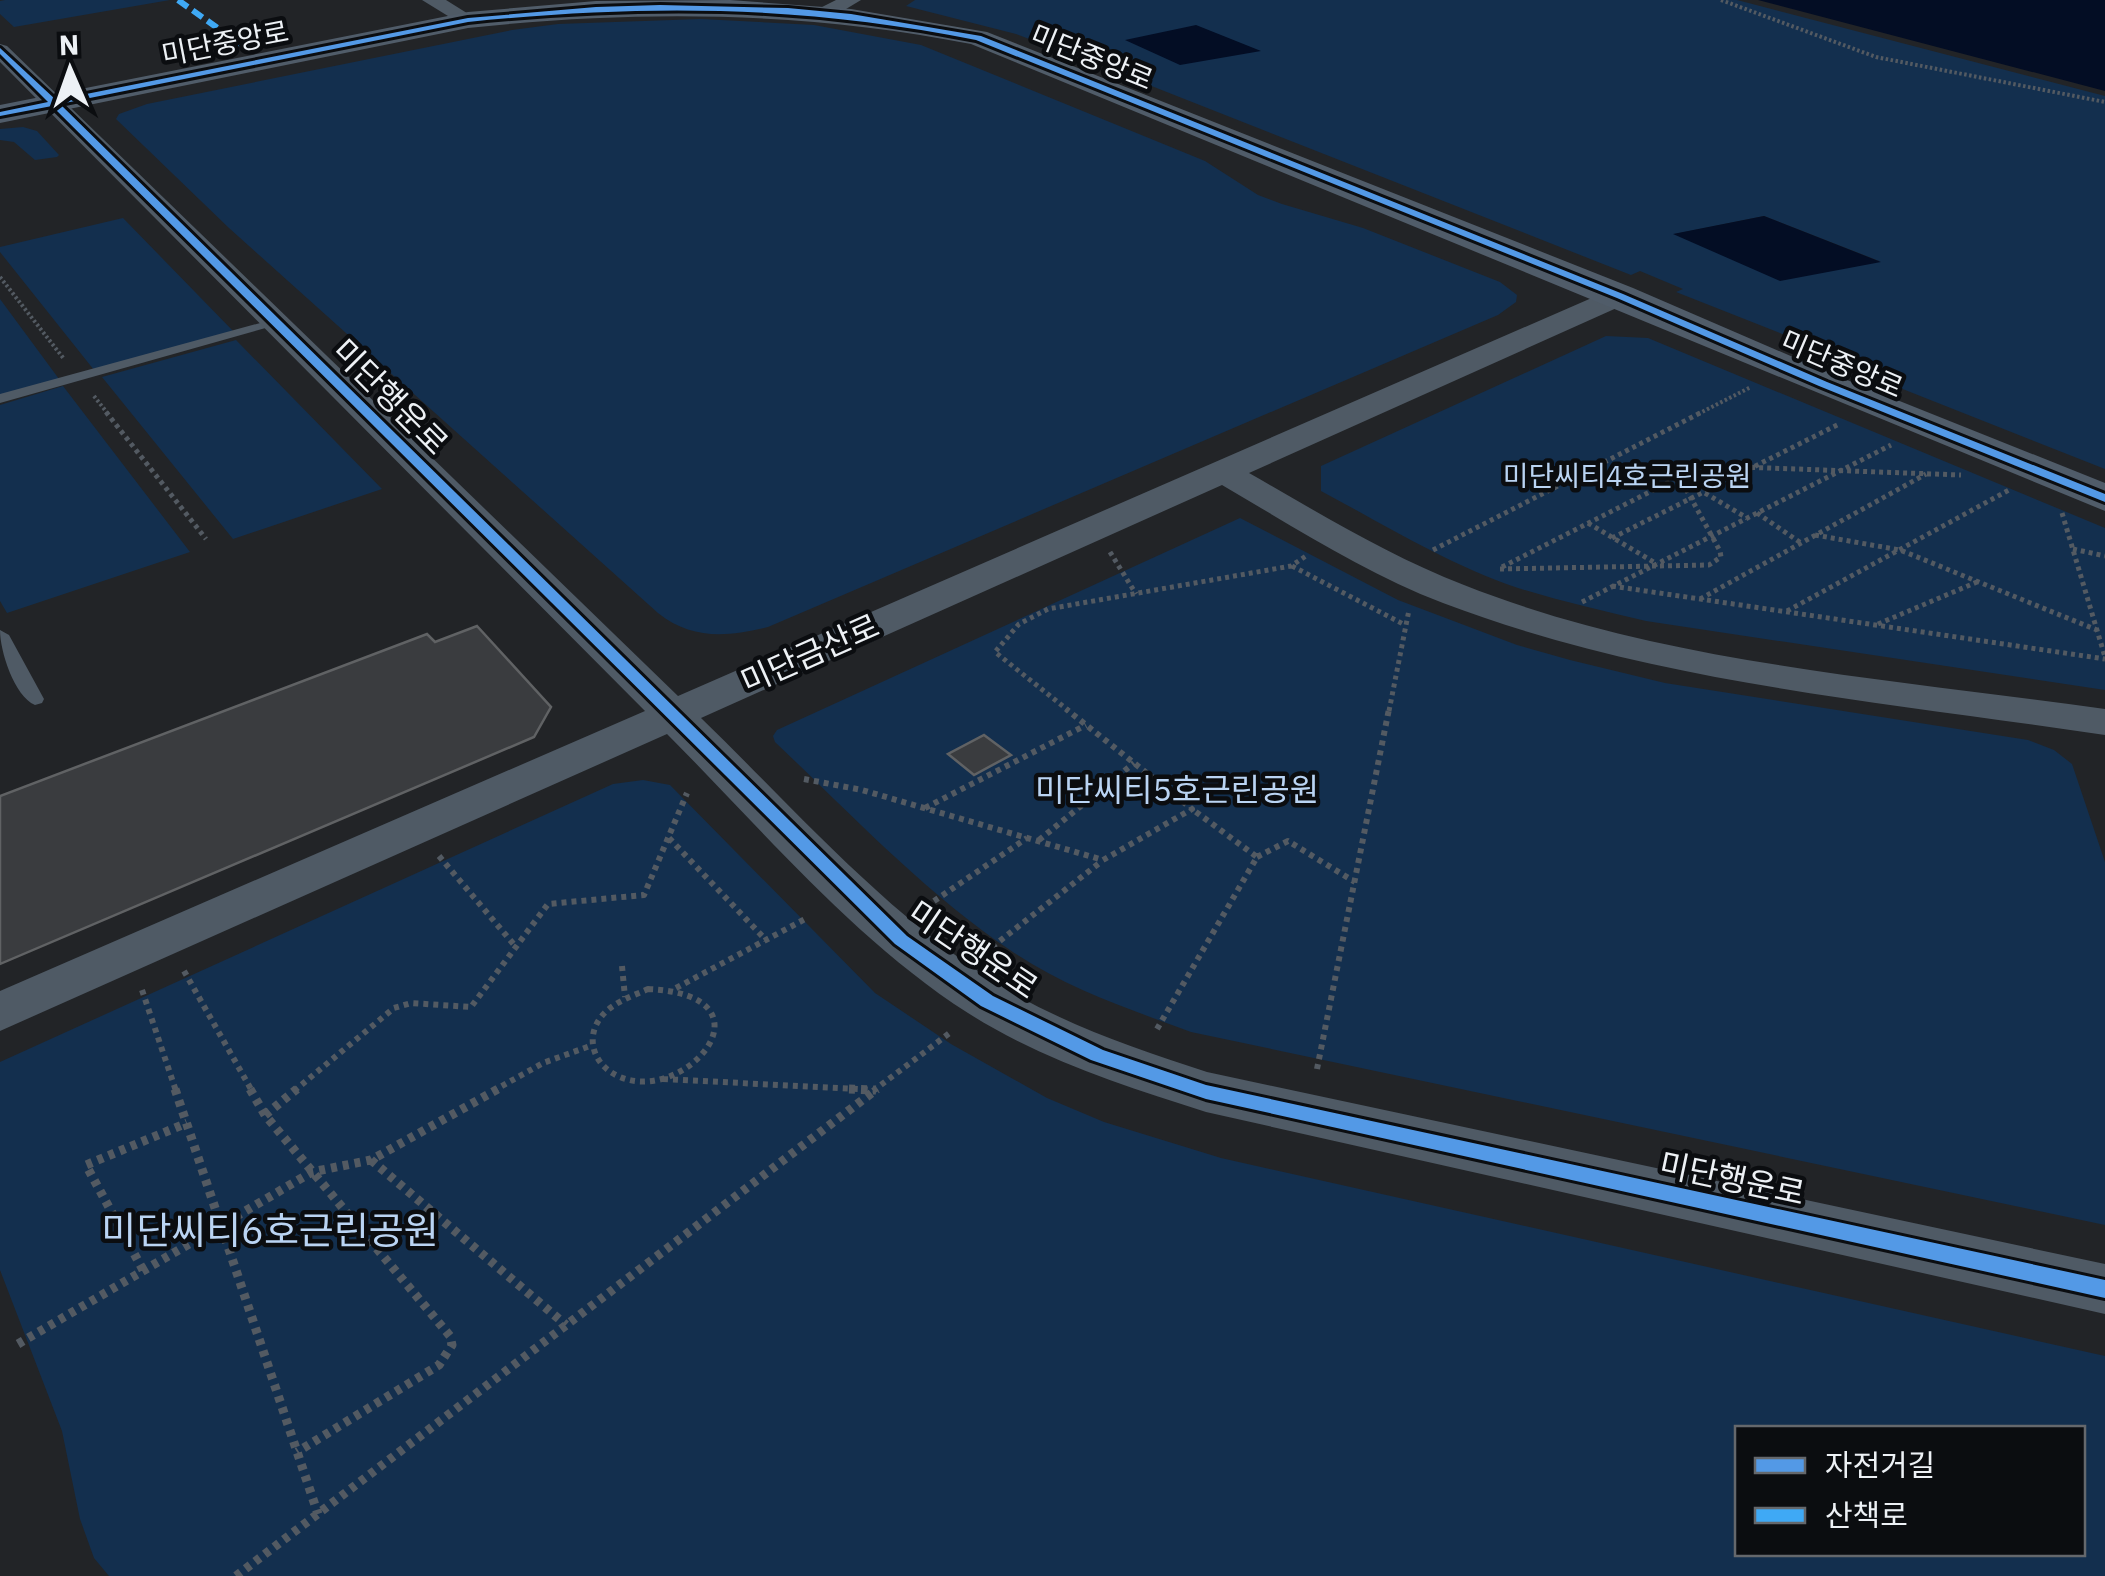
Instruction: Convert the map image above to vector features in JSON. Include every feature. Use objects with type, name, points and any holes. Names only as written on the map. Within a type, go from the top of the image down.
[{"type":"street","points":[[432,0],[468,20]]},
{"type":"street","name":"미단중앙로","points":[[0,114],[468,20],[624,5],[840,5],[978,38],[1620,296],[1823,384],[2105,498]]},
{"type":"street","name":"미단행운로","points":[[0,50],[50,104],[900,940],[987,1001],[1097,1056],[1206,1092],[2105,1288]]},
{"type":"street","name":"미단금산로","points":[[0,1012],[1620,296]]},
{"type":"street","points":[[1223,472],[1396,569],[1484,605],[1565,629],[1702,660],[2105,722]]},
{"type":"lane","points":[[0,400],[276,323]]},
{"type":"lane","points":[[0,635],[36,699]]},
{"type":"path","points":[[1721,0],[1876,56],[2105,102]]},
{"type":"path","points":[[0,277],[206,539]]},
{"type":"path","points":[[1428,553],[1761,382]]},
{"type":"path","points":[[1612,538],[1850,419]]},
{"type":"path","points":[[1572,608],[1900,440]]},
{"type":"path","points":[[1500,568],[1709,566],[1721,557],[1676,469],[1686,464],[1966,475]]},
{"type":"path","points":[[1700,599],[1927,474]]},
{"type":"path","points":[[1484,578],[1586,522],[1680,477]]},
{"type":"path","points":[[1785,612],[2014,488]]},
{"type":"path","points":[[1704,492],[1747,518]]},
{"type":"path","points":[[1612,586],[2105,658],[2060,507]]},
{"type":"path","points":[[1756,513],[1801,544]]},
{"type":"path","points":[[1586,522],[1654,566]]},
{"type":"path","points":[[1815,536],[1900,550],[2097,630]]},
{"type":"path","points":[[2073,549],[2105,556]]},
{"type":"path","points":[[1109,552],[1136,594]]},
{"type":"path","points":[[1257,857],[995,652],[1018,624],[1048,609],[1291,566],[1313,552]]},
{"type":"path","points":[[1291,566],[1406,626]]},
{"type":"path","points":[[1875,625],[1978,582]]},
{"type":"path","points":[[1316,1069],[1412,600]]},
{"type":"path","points":[[924,809],[1086,725]]},
{"type":"path","points":[[1038,841],[1134,764]]},
{"type":"path","points":[[804,778],[1103,860]]},
{"type":"path","points":[[265,1115],[394,1008],[411,1003],[471,1007],[548,904],[644,895],[687,793]]},
{"type":"path","points":[[992,947],[1103,860],[1192,809]]},
{"type":"path","points":[[669,838],[766,940]]},
{"type":"path","points":[[934,901],[1027,838]]},
{"type":"path","points":[[1158,1029],[1257,857],[1288,840],[1355,882]]},
{"type":"path","points":[[440,856],[516,947]]},
{"type":"path","points":[[674,989],[807,918]]},
{"type":"path","points":[[622,966],[625,997]]},
{"type":"path","points":[[184,971],[265,1115],[450,1336],[452,1345],[439,1365],[298,1452]]},
{"type":"path","points":[[662,1079],[688,1068],[706,1050],[714,1030],[711,1011],[696,996],[674,989],[648,990],[625,997],[600,1019],[590,1046],[596,1063],[612,1076],[634,1082],[662,1079],[876,1090]]},
{"type":"path","points":[[142,990],[318,1514]]},
{"type":"path","points":[[236,1576],[951,1032]]},
{"type":"path","points":[[18,1344],[312,1172],[371,1160],[543,1063],[590,1046]]},
{"type":"path","points":[[143,1270],[86,1165],[187,1122]]},
{"type":"path","points":[[371,1160],[566,1325]]},
{"type":"green space","points":[[5,0],[170,0],[14,27],[0,14],[0,1]]},
{"type":"green space","points":[[915,0],[1737,0],[2105,96],[2105,469],[1842,365],[1800,341],[1676,292],[1683,289],[1640,271],[1631,275],[1116,72],[1124,68],[1097,57],[1085,60],[1016,34],[906,6]],"holes":[[[1764,216],[1879,261],[1675,234]]]},
{"type":"green space","points":[[701,19],[814,25],[921,45],[1205,161],[1258,195],[1363,228],[1500,282],[1517,295],[1516,302],[1498,315],[768,627],[710,634],[684,628],[658,613],[229,228],[116,119],[119,114],[147,104],[512,30],[558,24]]},
{"type":"green space","points":[[23,127],[37,131],[59,155],[35,160],[14,142],[0,140],[0,129]]},
{"type":"green space","points":[[123,218],[233,331],[94,370],[0,252],[0,247]]},
{"type":"green space","points":[[0,299],[59,379],[0,395]]},
{"type":"green space","name":"미단씨티4호근린공원","points":[[1606,336],[1648,338],[2105,528],[2105,690],[1646,621],[1582,606],[1467,568],[1321,491],[1321,466]]},
{"type":"green space","points":[[236,340],[382,489],[233,539],[102,377]]},
{"type":"green space","points":[[63,386],[190,552],[7,613],[0,601],[0,405]]},
{"type":"green space","name":"미단씨티5호근린공원","points":[[1240,518],[1398,600],[1517,645],[1665,683],[2028,740],[2054,750],[2072,764],[2105,862],[2105,1225],[1191,1032],[1075,987],[1010,950],[918,877],[775,742],[777,730]]},
{"type":"green space","name":"미단씨티6호근린공원","points":[[643,780],[670,785],[875,993],[951,1044],[1047,1098],[1104,1122],[1221,1158],[2105,1356],[2105,1576],[109,1576],[94,1558],[80,1519],[62,1431],[0,1270],[0,1062],[613,784]]},
{"type":"shaded area","points":[[1758,0],[2105,0],[2105,91]]},
{"type":"shaded area","points":[[1196,25],[1261,51],[1180,65],[1125,40]]},
{"type":"shaded area","points":[[1764,216],[1881,262],[1780,281],[1673,234]]},
{"type":"building","points":[[477,626],[551,707],[534,737],[0,964],[0,796],[427,634],[435,642]]},
{"type":"building","points":[[984,735],[1011,755],[974,775],[948,754]]},
{"type":"marked path","points":[[178,0],[250,51]]},
{"type":"cycle path","points":[[0,114],[468,20],[532,13],[724,7],[788,10],[915,25],[978,38],[1620,296],[1823,384],[2105,498]]},
{"type":"cycle path","points":[[0,50],[901,940],[987,1001],[1097,1055],[1206,1092],[2105,1289]]}]
